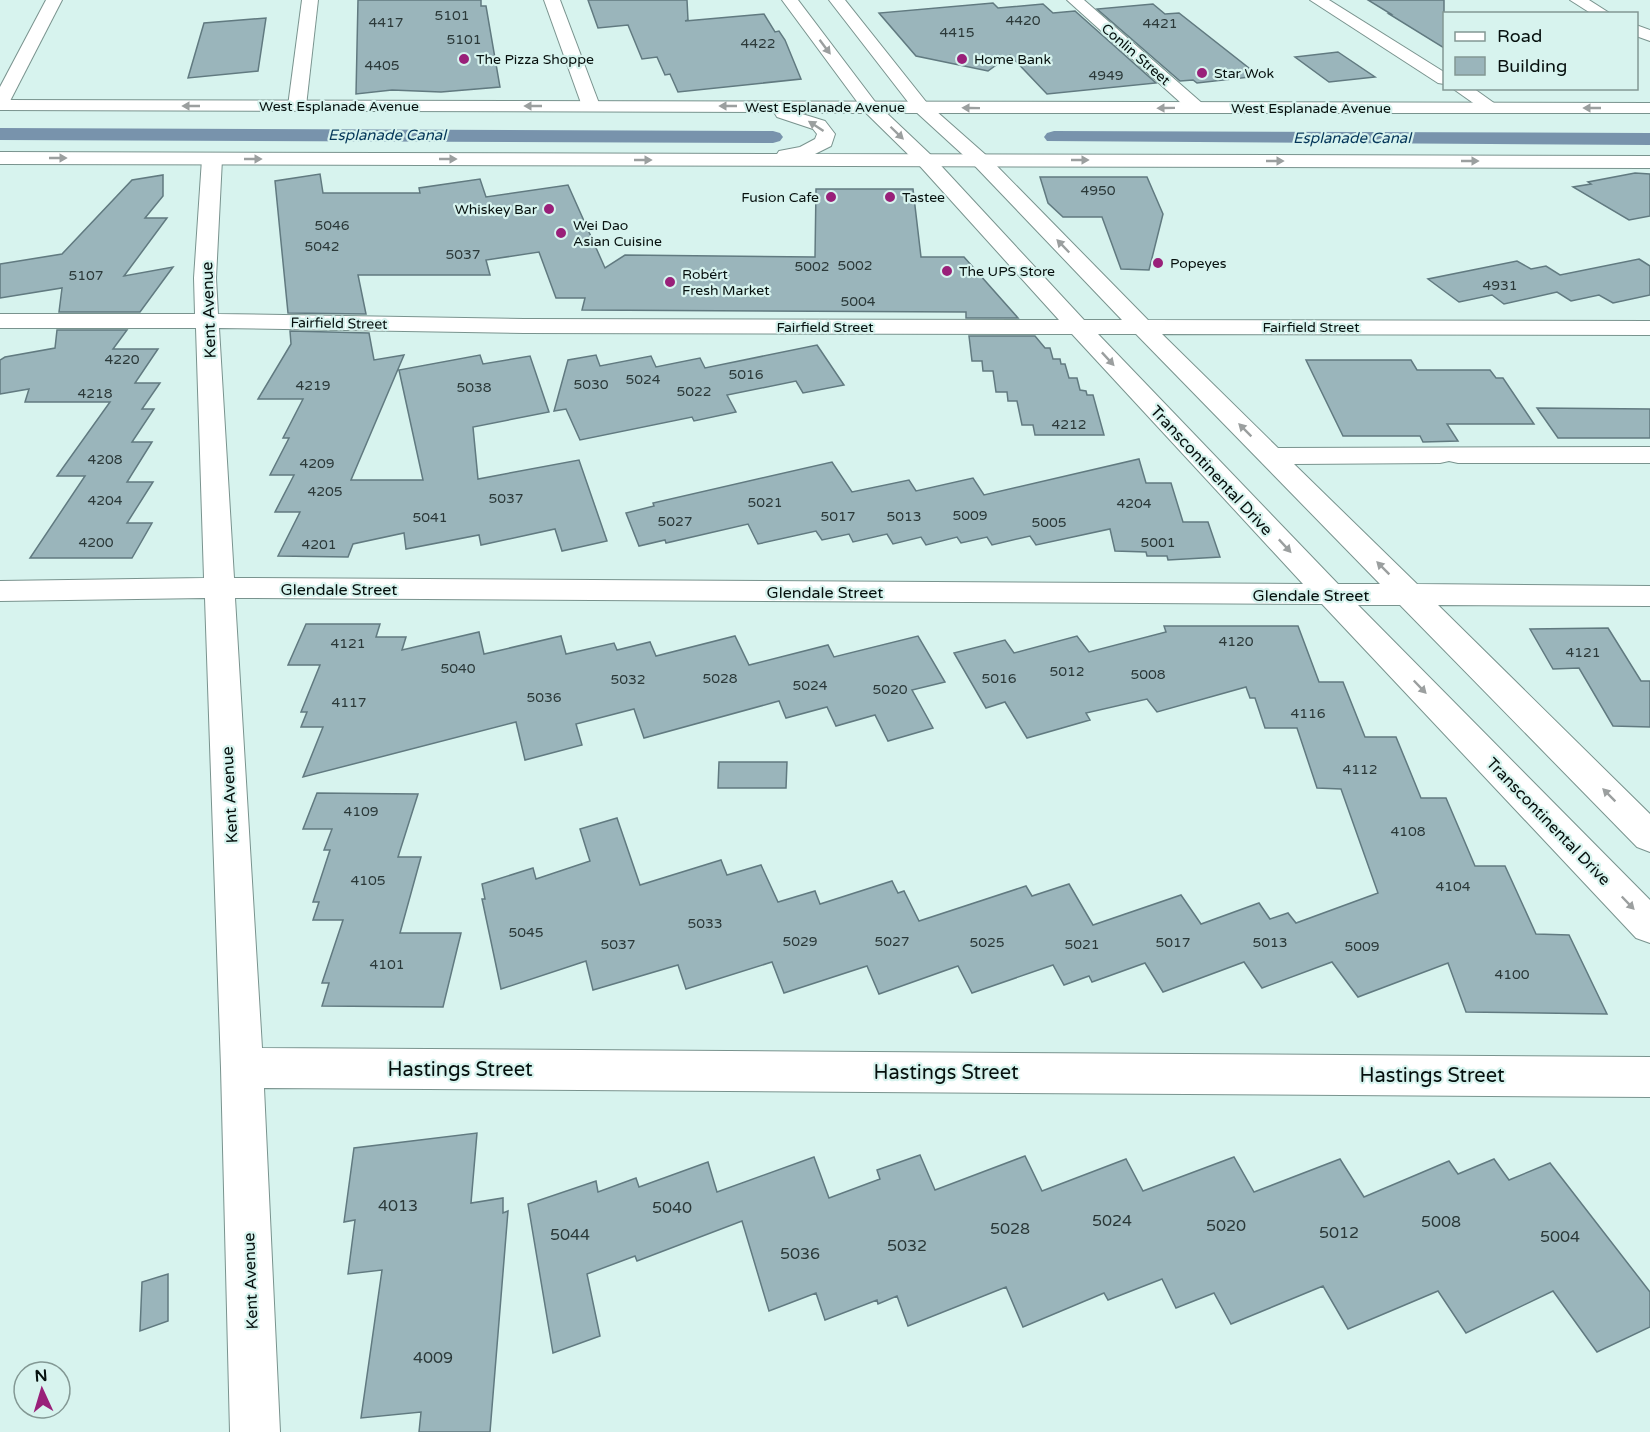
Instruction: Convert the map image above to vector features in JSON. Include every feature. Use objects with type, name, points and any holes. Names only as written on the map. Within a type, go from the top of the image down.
[{"type":"street","points":[[0,104],[54,0]]},
{"type":"street","points":[[297,106],[310,0]]},
{"type":"street","points":[[552,0],[591,106]]},
{"type":"street","name":"Transcontinental Drive","points":[[790,0],[870,107],[925,160],[1078,327],[1331,595],[1650,926]]},
{"type":"street","points":[[837,0],[921,107],[980,160],[1076,281],[1142,327],[1650,837]]},
{"type":"street","name":"Conlin Street","points":[[1075,0],[1197,108]]},
{"type":"street","points":[[1318,0],[1443,78]]},
{"type":"street","points":[[1578,0],[1601,12]]},
{"type":"street","points":[[1463,90],[1492,108]]},
{"type":"street","name":"West Esplanade Avenue","points":[[0,104],[761,106],[1076,110],[1650,108]]},
{"type":"street","points":[[748,160],[805,152],[824,142],[826,134],[819,125],[761,106]]},
{"type":"street","points":[[1045,160],[1014,135],[1033,119],[1076,110]]},
{"type":"street","points":[[0,158],[1650,162]]},
{"type":"street","name":"Kent Avenue","points":[[212,159],[205,275],[242,1068],[255,1432]]},
{"type":"street","points":[[1013,256],[1035,263],[1055,279],[1076,281]]},
{"type":"street","name":"Fairfield Street","points":[[0,321],[207,321],[524,326],[1650,328]]},
{"type":"street","points":[[1270,456],[1650,454]]},
{"type":"street","name":"Glendale Street","points":[[0,591],[219,588],[1650,596]]},
{"type":"street","name":"Hastings Street","points":[[242,1068],[1650,1077]]},
{"type":"building","points":[[358,0],[481,0],[481,6],[486,6],[500,87],[441,92],[392,90],[356,94]]},
{"type":"building","points":[[588,0],[687,0],[688,20],[685,21],[764,14],[775,32],[779,31],[785,40],[801,79],[678,92],[670,74],[665,75],[657,57],[642,59],[628,25],[598,28]]},
{"type":"building","points":[[1368,0],[1444,0],[1443,47],[1389,14],[1391,14]]},
{"type":"building","points":[[993,3],[998,8],[1043,4],[1053,13],[1075,11],[1156,83],[1047,94],[1010,55],[988,71],[916,56],[879,13]]},
{"type":"building","points":[[1153,4],[1165,14],[1179,13],[1259,76],[1197,83],[1193,80],[1180,81],[1097,9]]},
{"type":"building","points":[[266,18],[258,71],[188,78],[204,23]]},
{"type":"building","points":[[1338,52],[1375,77],[1329,82],[1295,57]]},
{"type":"building","points":[[1635,173],[1650,174],[1650,216],[1629,220],[1573,187],[1591,184],[1588,182]]},
{"type":"building","points":[[320,174],[323,193],[420,193],[419,188],[480,179],[486,197],[568,185],[605,268],[625,255],[815,257],[816,189],[913,189],[921,257],[964,257],[1018,318],[966,318],[966,312],[582,310],[585,298],[556,298],[539,252],[486,260],[490,275],[358,275],[366,314],[288,313],[275,181]]},
{"type":"building","points":[[163,175],[163,196],[145,218],[167,218],[124,276],[173,267],[140,312],[59,312],[62,288],[0,298],[0,264],[62,254],[132,180]]},
{"type":"building","points":[[1040,177],[1147,177],[1163,214],[1149,270],[1121,269],[1102,217],[1063,217],[1048,203]]},
{"type":"building","points":[[1639,259],[1650,266],[1650,295],[1613,303],[1599,295],[1571,301],[1557,292],[1504,304],[1492,295],[1459,302],[1428,279],[1517,261],[1531,269],[1546,266],[1560,275]]},
{"type":"building","points":[[57,330],[127,330],[113,349],[158,349],[135,383],[160,383],[142,409],[154,409],[132,442],[152,442],[127,482],[153,482],[127,523],[152,523],[132,558],[30,558],[85,476],[57,476],[110,402],[25,402],[29,389],[0,394],[0,360],[5,357],[55,348]]},
{"type":"building","points":[[290,331],[369,333],[374,360],[404,355],[351,480],[423,480],[399,370],[480,355],[483,364],[530,356],[549,412],[473,427],[478,479],[579,460],[607,541],[562,551],[555,529],[481,545],[479,535],[406,549],[404,533],[353,544],[348,557],[278,556],[300,512],[275,512],[294,475],[270,475],[289,438],[283,438],[303,399],[258,399],[291,344]]},
{"type":"building","points":[[969,336],[1035,336],[1045,348],[1050,348],[1053,359],[1060,359],[1061,364],[1065,364],[1069,378],[1077,378],[1080,390],[1086,391],[1087,395],[1093,395],[1104,435],[1035,435],[1033,425],[1022,425],[1017,401],[1008,401],[1007,392],[996,392],[993,371],[983,371],[982,361],[972,361]]},
{"type":"building","points":[[817,345],[844,385],[803,393],[796,381],[727,395],[736,412],[694,421],[692,417],[580,440],[566,409],[554,411],[568,360],[596,355],[600,366],[651,356],[656,367],[700,358],[705,368]]},
{"type":"building","points":[[1306,360],[1411,360],[1417,370],[1490,370],[1496,378],[1503,378],[1534,424],[1447,424],[1458,441],[1423,442],[1420,436],[1343,436]]},
{"type":"building","points":[[1537,408],[1650,409],[1650,438],[1558,438]]},
{"type":"building","points":[[1139,459],[1146,483],[1171,483],[1183,522],[1208,522],[1220,557],[1168,560],[1167,556],[1147,556],[1146,552],[1115,551],[1110,529],[1036,545],[1030,536],[992,545],[987,537],[961,543],[957,537],[926,545],[921,537],[893,544],[887,534],[853,542],[849,534],[822,540],[816,531],[758,544],[748,524],[666,543],[665,540],[639,546],[626,513],[654,506],[653,503],[832,462],[852,492],[909,480],[916,491],[973,478],[984,495]]},
{"type":"building","points":[[306,624],[380,624],[376,637],[406,637],[402,650],[479,632],[484,654],[561,636],[566,654],[614,643],[617,650],[650,642],[656,656],[735,636],[749,665],[828,645],[834,657],[918,636],[945,682],[912,690],[933,728],[888,741],[875,715],[836,726],[827,707],[786,718],[779,701],[644,738],[634,709],[576,724],[582,745],[525,760],[516,722],[303,777],[323,727],[301,727],[307,712],[301,712],[320,665],[288,665]]},
{"type":"building","points":[[1164,626],[1298,626],[1319,682],[1343,682],[1365,737],[1396,737],[1421,798],[1446,798],[1475,866],[1505,866],[1536,934],[1569,935],[1607,1014],[1466,1012],[1448,963],[1358,997],[1332,962],[1262,988],[1244,962],[1163,992],[1145,963],[1092,982],[1089,976],[1064,985],[1053,965],[972,993],[958,966],[879,994],[867,966],[784,993],[772,962],[686,989],[678,965],[593,990],[586,961],[501,989],[482,899],[485,899],[482,884],[533,868],[536,879],[590,861],[580,829],[617,818],[640,885],[721,860],[727,875],[761,865],[778,902],[815,891],[820,904],[892,881],[898,893],[904,891],[919,921],[1026,886],[1032,896],[1069,884],[1093,925],[1181,895],[1201,924],[1259,903],[1270,919],[1288,913],[1296,923],[1378,893],[1341,789],[1317,788],[1297,728],[1265,728],[1255,698],[1250,698],[1246,687],[1157,712],[1147,699],[1086,713],[1090,720],[1027,738],[1005,702],[986,708],[954,653],[1005,640],[1014,653],[1077,636],[1089,652],[1166,632]]},
{"type":"building","points":[[1608,628],[1641,681],[1650,681],[1650,727],[1613,726],[1579,668],[1553,669],[1530,629]]},
{"type":"building","points":[[719,762],[787,762],[786,788],[718,788]]},
{"type":"building","points":[[317,793],[418,794],[398,857],[421,857],[400,933],[461,933],[443,1007],[322,1006],[329,983],[322,983],[343,920],[313,920],[319,902],[313,902],[330,850],[324,850],[332,829],[303,829]]},
{"type":"building","points":[[477,1133],[471,1203],[503,1198],[503,1213],[508,1211],[490,1432],[419,1432],[421,1412],[361,1418],[382,1270],[348,1274],[355,1220],[344,1222],[354,1148]]},
{"type":"building","points":[[920,1155],[935,1190],[1025,1156],[1042,1191],[1126,1159],[1143,1191],[1234,1157],[1254,1192],[1340,1159],[1364,1197],[1449,1161],[1458,1174],[1494,1159],[1509,1180],[1550,1163],[1650,1292],[1650,1327],[1597,1352],[1553,1291],[1466,1333],[1438,1291],[1348,1329],[1323,1286],[1231,1324],[1214,1293],[1176,1308],[1162,1279],[1108,1300],[1104,1293],[1023,1327],[1006,1287],[908,1326],[897,1296],[878,1304],[877,1300],[825,1320],[816,1293],[769,1311],[742,1221],[637,1261],[635,1256],[587,1274],[600,1336],[553,1353],[528,1204],[596,1181],[598,1192],[636,1178],[639,1187],[708,1162],[717,1192],[814,1157],[829,1198],[880,1179],[877,1170]]},
{"type":"building","points":[[168,1274],[168,1321],[140,1331],[142,1282]]},
{"type":"waterway","name":"Esplanade Canal","points":[[0,134],[773,137]]},
{"type":"waterway","name":"Esplanade Canal","points":[[1054,137],[1650,139]]},
{"type":"place","name":"The Pizza Shoppe","points":[[464,59]]},
{"type":"place","name":"Home Bank","points":[[962,59]]},
{"type":"place","name":"Star Wok","points":[[1202,73]]},
{"type":"place","name":"Fusion Cafe","points":[[831,197]]},
{"type":"place","name":"Tastee","points":[[890,197]]},
{"type":"place","name":"Whiskey Bar","points":[[549,209]]},
{"type":"place","name":"Wei Dao Asian Cuisine","points":[[561,233]]},
{"type":"place","name":"Popeyes","points":[[1158,263]]},
{"type":"place","name":"The UPS Store","points":[[947,271]]},
{"type":"place","name":"Robért Fresh Market","points":[[670,282]]}]
